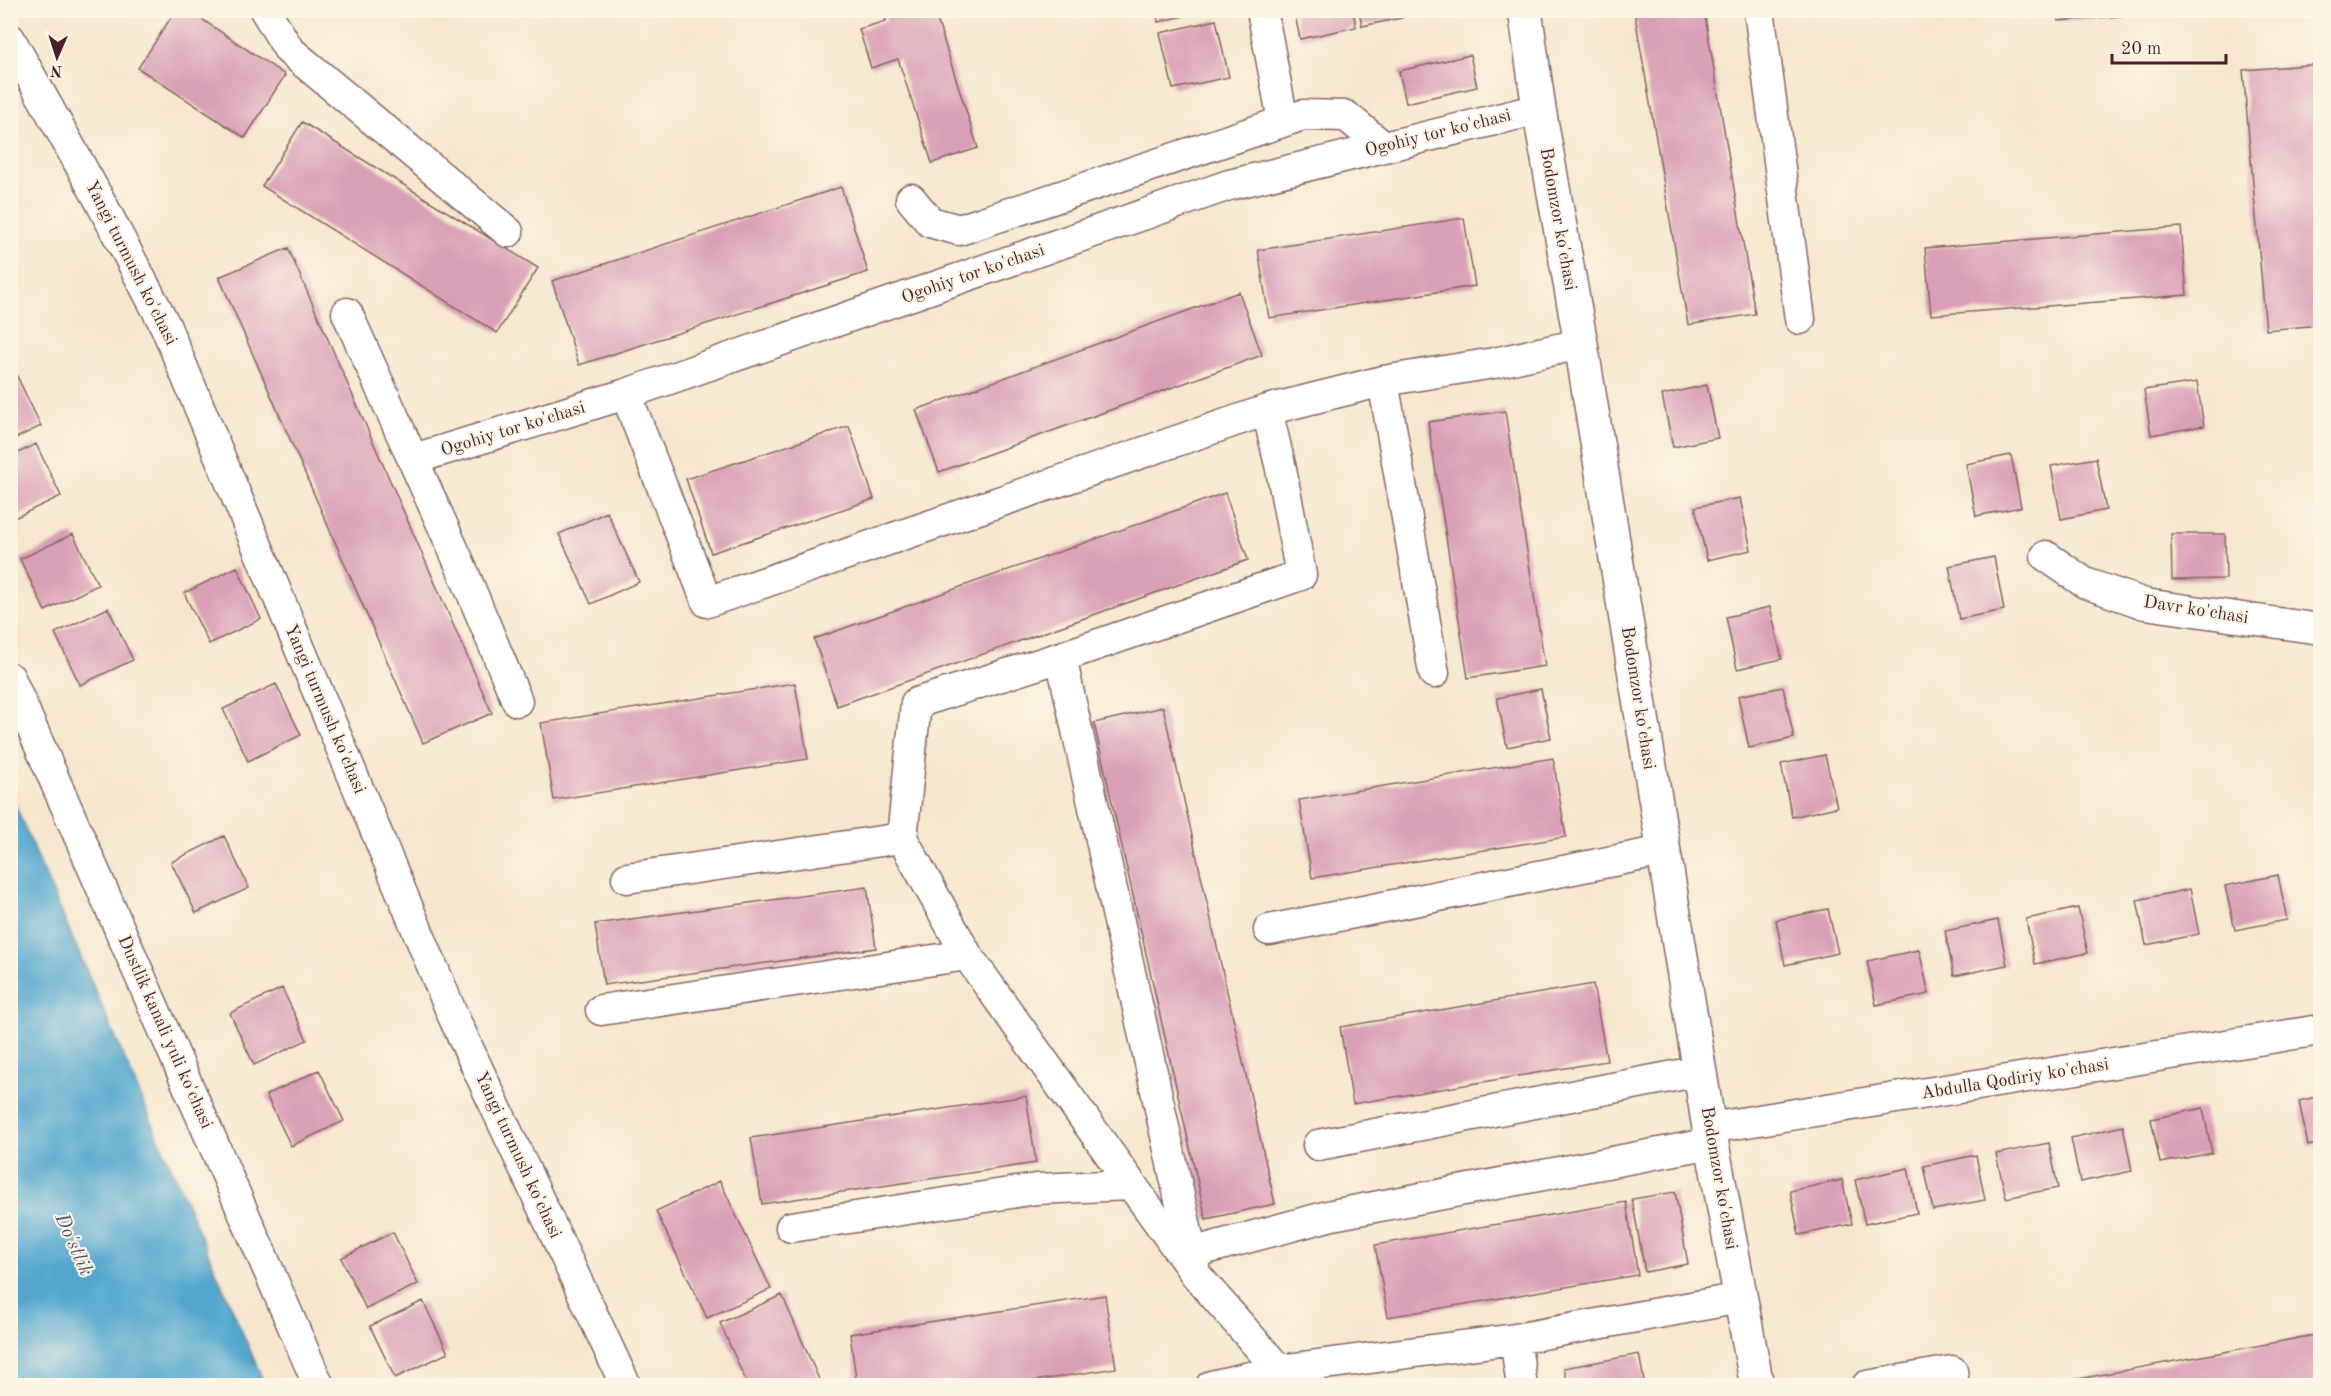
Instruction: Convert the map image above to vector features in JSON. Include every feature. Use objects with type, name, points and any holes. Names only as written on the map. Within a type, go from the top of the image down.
[{"type":"street","points":[[265,10],[289,50],[508,232]]},
{"type":"street","points":[[1262,10],[1283,121]]},
{"type":"street","name":"Bodomzor ko'chasi","points":[[1525,10],[1539,109],[1581,344],[1710,1136],[1757,1386]]},
{"type":"street","points":[[1759,10],[1800,318]]},
{"type":"street","name":"Yangi turmush ko'chasi","points":[[10,39],[99,199],[165,325],[453,1016],[626,1386]]},
{"type":"street","name":"Ogohiy tor ko'chasi","points":[[414,459],[626,394],[1229,185],[1539,109]]},
{"type":"street","points":[[911,199],[930,222],[959,230],[1303,115],[1346,116],[1384,147]]},
{"type":"street","points":[[347,313],[414,459],[517,701]]},
{"type":"street","points":[[626,394],[707,602],[1267,410],[1383,381],[1494,363],[1581,344]]},
{"type":"street","points":[[1383,381],[1434,673]]},
{"type":"street","points":[[1267,410],[1281,469],[1300,575],[1061,657],[916,703],[902,838],[967,955],[1130,1185],[1279,1370]]},
{"type":"street","name":"Davr ko'chasi","points":[[2046,556],[2085,584],[2145,604],[2320,629]]},
{"type":"street","points":[[1061,657],[1194,1264]]},
{"type":"street","name":"Dustlik kanali yuli ko'chasi","points":[[10,678],[319,1386]]},
{"type":"street","points":[[627,878],[902,838]]},
{"type":"street","points":[[1269,930],[1663,851]]},
{"type":"street","points":[[601,1010],[967,955]]},
{"type":"street","name":"Abdulla Qodiriy ko'chasi","points":[[1194,1264],[1332,1215],[1710,1136],[2320,1030]]},
{"type":"street","points":[[1318,1145],[1700,1071]]},
{"type":"street","points":[[791,1227],[1036,1189],[1130,1185]]},
{"type":"street","points":[[1211,1386],[1279,1370],[1515,1339],[1741,1298]]},
{"type":"street","points":[[1515,1339],[1522,1386]]},
{"type":"street","points":[[1867,1386],[1952,1371],[1954,1386]]},
{"type":"water","name":"Do'stlik","points":[[10,793],[265,1385],[11,1385]]},
{"type":"building","points":[[176,10],[188,10],[285,75],[245,138],[138,68]]},
{"type":"building","points":[[883,10],[934,10],[978,148],[932,163],[898,59],[871,68],[859,29],[886,21]]},
{"type":"building","points":[[1156,10],[1205,10],[1205,11],[1158,22]]},
{"type":"building","points":[[1294,10],[1353,10],[1356,27],[1300,39]]},
{"type":"building","points":[[1359,10],[1401,10],[1402,18],[1362,26]]},
{"type":"building","points":[[1634,10],[1704,10],[1755,314],[1688,325]]},
{"type":"building","points":[[2057,10],[2170,10],[2170,12],[2058,21]]},
{"type":"building","points":[[1216,20],[1229,77],[1173,89],[1160,33]]},
{"type":"building","points":[[1470,55],[1477,87],[1406,103],[1399,71]]},
{"type":"building","points":[[2320,64],[2320,325],[2266,330],[2243,70]]},
{"type":"building","points":[[302,122],[538,268],[497,333],[262,186]]},
{"type":"building","points":[[841,187],[868,272],[579,365],[552,281]]},
{"type":"building","points":[[1464,218],[1475,286],[1269,318],[1258,250]]},
{"type":"building","points":[[2181,227],[2187,295],[1931,315],[1925,248]]},
{"type":"building","points":[[288,248],[492,713],[423,743],[219,277]]},
{"type":"building","points":[[1239,292],[1262,355],[939,472],[916,410]]},
{"type":"building","points":[[16,374],[41,426],[10,441],[10,377]]},
{"type":"building","points":[[2197,382],[2204,426],[2151,435],[2144,390]]},
{"type":"building","points":[[1707,385],[1718,438],[1673,447],[1662,395]]},
{"type":"building","points":[[1505,411],[1545,666],[1468,678],[1428,422]]},
{"type":"building","points":[[849,426],[874,499],[711,553],[686,479]]},
{"type":"building","points":[[36,444],[61,496],[10,520],[10,457]]},
{"type":"building","points":[[2011,455],[2021,507],[1976,516],[1966,464]]},
{"type":"building","points":[[2096,458],[2106,510],[2061,519],[2051,466]]},
{"type":"building","points":[[1225,493],[1248,560],[837,706],[814,639]]},
{"type":"building","points":[[1740,498],[1751,550],[1707,560],[1695,507]]},
{"type":"building","points":[[607,512],[639,582],[591,604],[559,534]]},
{"type":"building","points":[[73,534],[98,585],[45,611],[20,559]]},
{"type":"building","points":[[2171,534],[2225,534],[2226,579],[2172,580]]},
{"type":"building","points":[[1994,557],[2004,610],[1959,619],[1949,566]]},
{"type":"building","points":[[237,567],[261,619],[209,644],[184,593]]},
{"type":"building","points":[[1770,607],[1782,659],[1737,669],[1726,617]]},
{"type":"building","points":[[108,608],[133,660],[80,685],[55,633]]},
{"type":"building","points":[[795,683],[808,759],[554,800],[541,723]]},
{"type":"building","points":[[276,684],[301,735],[248,761],[223,709]]},
{"type":"building","points":[[1783,687],[1794,738],[1749,748],[1738,696]]},
{"type":"building","points":[[1541,689],[1551,738],[1507,747],[1497,698]]},
{"type":"building","points":[[1163,707],[1275,1204],[1206,1219],[1094,723]]},
{"type":"building","points":[[1825,755],[1837,807],[1792,817],[1781,764]]},
{"type":"building","points":[[1553,758],[1566,837],[1312,878],[1299,800]]},
{"type":"building","points":[[224,836],[249,888],[196,913],[171,862]]},
{"type":"building","points":[[2278,875],[2287,920],[2235,930],[2225,886]]},
{"type":"building","points":[[867,887],[876,948],[604,985],[595,924]]},
{"type":"building","points":[[2190,889],[2199,934],[2146,945],[2137,900]]},
{"type":"building","points":[[2078,908],[2088,953],[2035,964],[2026,919]]},
{"type":"building","points":[[1828,909],[1838,953],[1785,965],[1776,920]]},
{"type":"building","points":[[1998,920],[2007,965],[1954,976],[1945,931]]},
{"type":"building","points":[[1919,950],[1929,994],[1876,1005],[1867,961]]},
{"type":"building","points":[[1593,984],[1607,1061],[1353,1104],[1340,1027]]},
{"type":"building","points":[[282,988],[307,1040],[254,1065],[230,1013]]},
{"type":"building","points":[[319,1070],[344,1121],[291,1146],[266,1095]]},
{"type":"building","points":[[1026,1096],[1036,1163],[762,1204],[751,1138]]},
{"type":"building","points":[[2320,1096],[2320,1143],[2308,1146],[2299,1101]]},
{"type":"building","points":[[2203,1108],[2212,1153],[2160,1163],[2151,1119]]},
{"type":"building","points":[[2123,1126],[2132,1171],[2080,1182],[2071,1138]]},
{"type":"building","points":[[2049,1143],[2058,1188],[2006,1198],[1996,1154]]},
{"type":"building","points":[[1976,1155],[1985,1200],[1933,1210],[1924,1166]]},
{"type":"building","points":[[1908,1168],[1917,1213],[1865,1224],[1855,1180]]},
{"type":"building","points":[[1842,1180],[1852,1224],[1799,1235],[1790,1191]]},
{"type":"building","points":[[720,1181],[771,1289],[707,1318],[656,1211]]},
{"type":"building","points":[[1675,1192],[1688,1264],[1645,1272],[1632,1199]]},
{"type":"building","points":[[1626,1202],[1638,1275],[1388,1317],[1375,1245]]},
{"type":"building","points":[[393,1232],[418,1284],[366,1309],[341,1258]]},
{"type":"building","points":[[782,1295],[822,1386],[748,1386],[720,1323]]},
{"type":"building","points":[[1105,1295],[1116,1368],[1002,1386],[857,1386],[850,1334]]},
{"type":"building","points":[[423,1301],[448,1353],[395,1378],[370,1326]]},
{"type":"building","points":[[2320,1334],[2320,1386],[2051,1386],[2051,1384]]},
{"type":"building","points":[[1639,1354],[1645,1386],[1568,1386],[1564,1368]]}]
